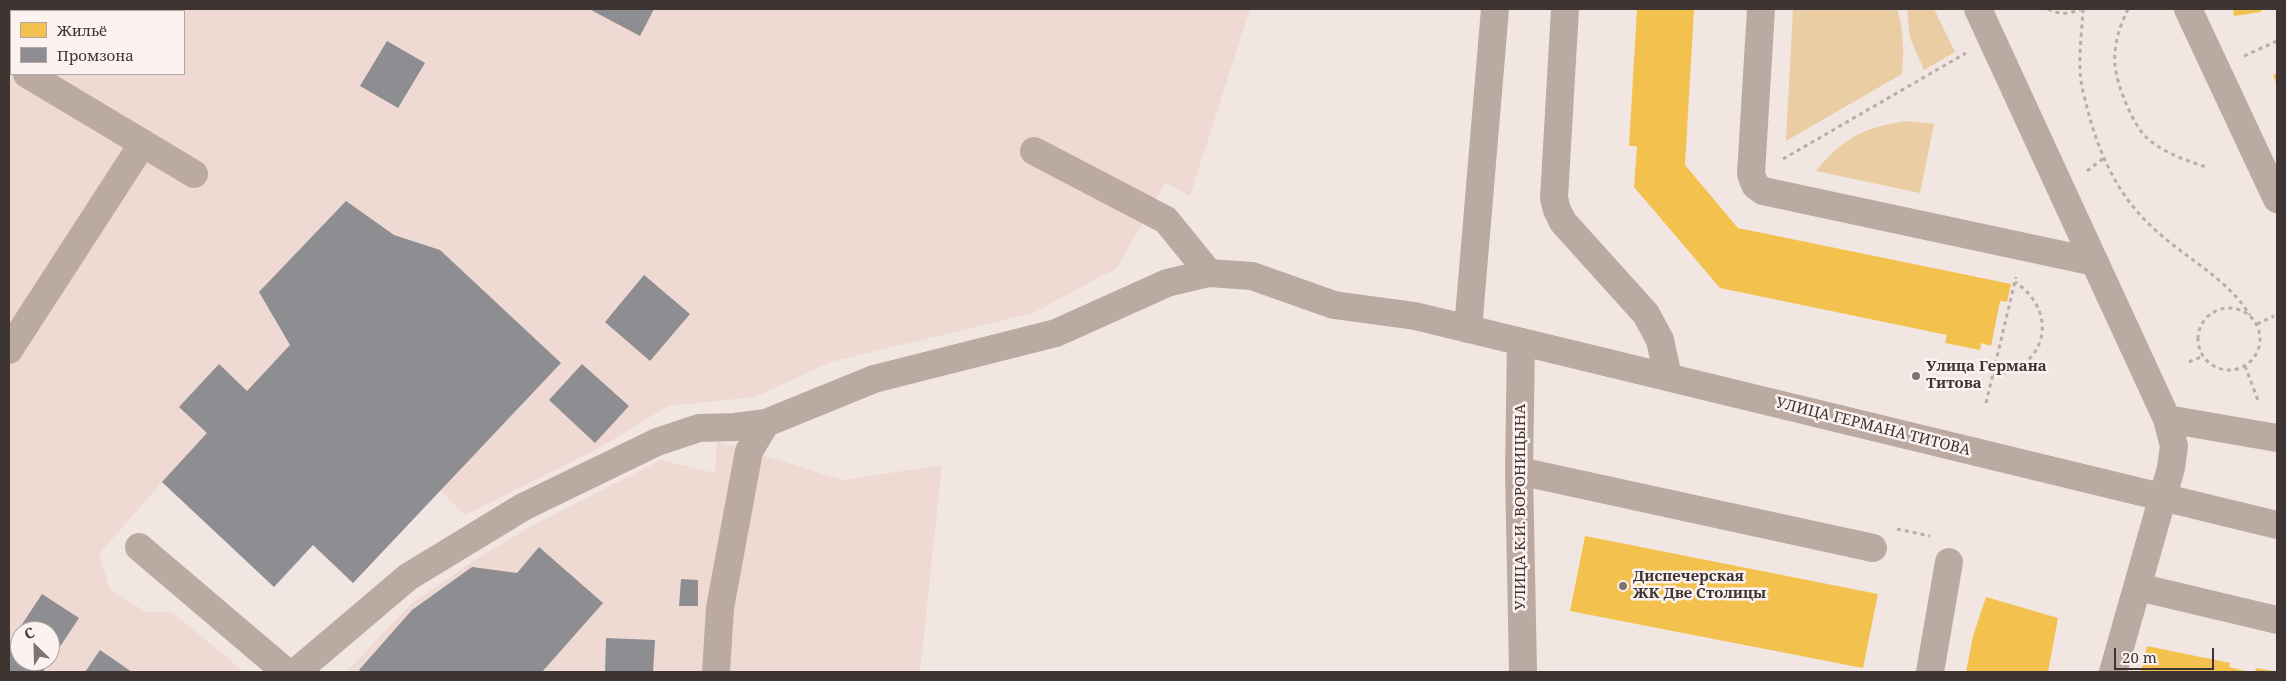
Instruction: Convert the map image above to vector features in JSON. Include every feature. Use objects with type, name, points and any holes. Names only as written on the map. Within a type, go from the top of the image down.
[{"type":"street","points":[[1468,329],[1495,9]]},
{"type":"street","points":[[1565,9],[1554,198],[1557,210],[1563,222],[1646,314],[1660,340],[1668,378]]},
{"type":"street","points":[[1761,9],[1752,177],[1755,185],[1763,191],[2095,262]]},
{"type":"street","points":[[1978,9],[2167,419],[2174,446],[2164,498],[2113,672]]},
{"type":"street","points":[[2188,9],[2277,199]]},
{"type":"street","points":[[29,75],[194,174]]},
{"type":"street","points":[[9,350],[143,143]]},
{"type":"street","points":[[1034,150],[1166,220],[1209,273]]},
{"type":"street","name":"УЛИЦА ГЕРМАНА ТИТОВА","points":[[296,672],[408,577],[523,507],[657,442],[699,428],[735,427],[766,422],[874,379],[1056,333],[1167,283],[1209,273],[1252,276],[1334,305],[1415,316],[2277,525]]},
{"type":"street","name":"УЛИЦА К.И. ВОРОНИЦЫНА","points":[[1521,342],[1519,471],[1523,672]]},
{"type":"street","points":[[2167,419],[2277,438]]},
{"type":"street","points":[[716,672],[720,608],[749,451],[766,422]]},
{"type":"street","points":[[1519,471],[1873,548]]},
{"type":"street","points":[[139,547],[286,672]]},
{"type":"street","points":[[1930,672],[1949,562]]},
{"type":"street","points":[[2138,586],[2277,620]]},
{"type":"path","points":[[2048,9],[2068,14],[2082,9],[2081,82],[2094,136],[2111,174],[2126,198],[2151,226],[2206,268],[2239,298],[2257,324],[2260,336],[2259,347],[2254,358],[2245,366],[2234,369],[2222,369],[2212,365],[2203,356],[2199,346],[2198,334],[2203,321],[2213,312],[2226,308],[2240,309],[2250,315]]},
{"type":"path","points":[[2128,9],[2120,25],[2115,65],[2127,108],[2146,138],[2178,158],[2206,168]]},
{"type":"path","points":[[1752,177],[1991,38]]},
{"type":"path","points":[[1986,403],[2022,246]]},
{"type":"path","points":[[1993,375],[2005,374],[2017,369],[2035,352],[2040,340],[2041,312],[2035,300],[2026,290],[2014,282]]},
{"type":"path","points":[[2257,324],[2274,316]]},
{"type":"path","points":[[2189,362],[2203,356]]},
{"type":"path","points":[[1873,548],[1878,525],[1952,541],[1949,562]]},
{"type":"shaded area","points":[[9,9],[1250,9],[1190,196],[1165,183],[1117,268],[1033,313],[831,362],[755,397],[668,406],[601,447],[465,515],[440,491],[353,583],[313,545],[274,587],[162,482],[99,554],[110,589],[146,612],[172,612],[242,670],[242,672],[9,672]]},
{"type":"shaded area","points":[[1793,9],[1897,9],[1902,33],[1903,66],[1902,74],[1786,141]]},
{"type":"shaded area","points":[[1907,9],[1934,9],[1955,52],[1924,70],[1910,38]]},
{"type":"shaded area","points":[[1908,121],[1934,124],[1920,193],[1816,171],[1836,150],[1856,136],[1880,126]]},
{"type":"shaded area","points":[[717,441],[843,480],[942,465],[920,672],[346,672],[411,604],[470,563],[533,525],[661,460],[715,473]]},
{"type":"building: Жильё","points":[[1637,9],[1694,9],[1685,165],[1738,228],[2011,284],[2007,302],[2000,301],[1991,346],[1981,343],[1980,350],[1945,343],[1947,335],[1720,288],[1634,187],[1637,146],[1629,146]]},
{"type":"building: Жильё","points":[[2233,9],[2261,9],[2261,12],[2234,16]]},
{"type":"building: Жильё","points":[[2277,73],[2277,85],[2273,75]]},
{"type":"building: Жильё","points":[[1585,536],[1878,594],[1863,668],[1570,611]]},
{"type":"building: Жильё","points":[[1986,597],[2058,618],[2048,672],[1966,672],[1973,636]]},
{"type":"building: Жильё","points":[[2147,646],[2230,663],[2229,667],[2250,672],[2141,672]]},
{"type":"building: Жильё","points":[[2256,668],[2274,671],[2274,672],[2255,672]]},
{"type":"building: Промзона","points":[[589,9],[654,9],[640,36]]},
{"type":"building: Промзона","points":[[387,41],[425,63],[398,108],[360,86]]},
{"type":"building: Промзона","points":[[346,201],[394,235],[440,250],[561,363],[353,583],[313,545],[274,587],[162,482],[207,433],[179,407],[219,364],[247,391],[290,345],[259,292]]},
{"type":"building: Промзона","points":[[644,275],[690,314],[650,361],[605,322]]},
{"type":"building: Промзона","points":[[582,364],[629,406],[595,443],[549,400]]},
{"type":"building: Промзона","points":[[539,547],[603,603],[542,672],[361,672],[359,670],[412,610],[472,567],[517,573]]},
{"type":"building: Промзона","points":[[681,579],[698,580],[698,606],[679,606]]},
{"type":"building: Промзона","points":[[42,594],[79,618],[60,646],[60,621],[24,621]]},
{"type":"building: Промзона","points":[[606,638],[655,640],[653,672],[605,672]]},
{"type":"building: Промзона","points":[[10,642],[10,671],[44,671],[43,672],[9,672]]},
{"type":"building: Промзона","points":[[100,650],[132,672],[85,672]]},
{"type":"place","name":"Улица Германа Титова","points":[[1916,376]]},
{"type":"place","name":"Диспечерская ЖК Две Столицы","points":[[1623,586]]}]
